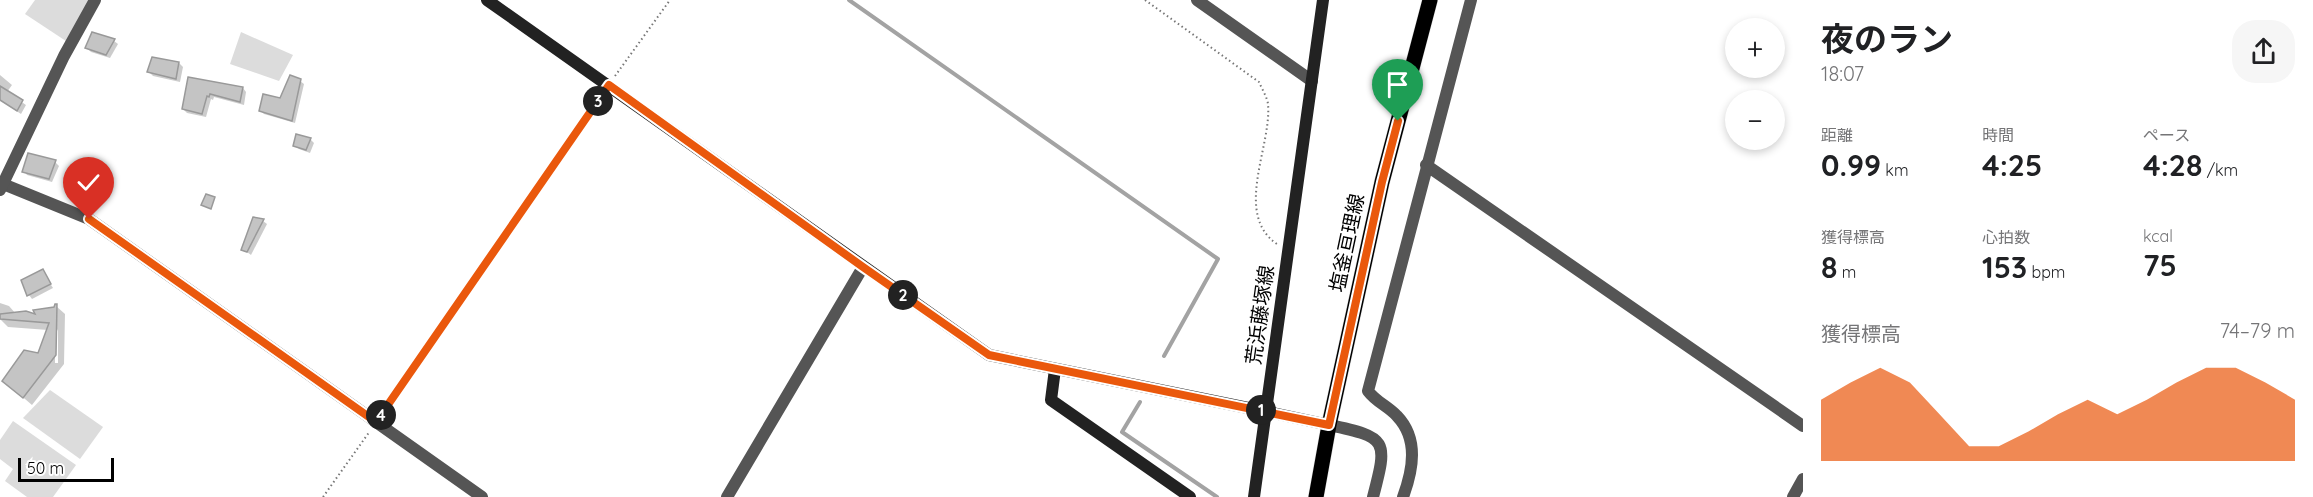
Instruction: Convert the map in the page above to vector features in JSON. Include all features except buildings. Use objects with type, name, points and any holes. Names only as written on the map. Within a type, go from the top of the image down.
[{"type":"main road","name":"塩釜亘理線","points":[[1316,497],[1329,425],[1382,182],[1431,0]]},
{"type":"street","points":[[95,0],[5,163],[2,187],[89,219],[482,497]]},
{"type":"street","points":[[487,0],[989,355],[1364,432],[1375,439],[1382,451],[1383,460],[1374,497]]},
{"type":"street","points":[[1197,0],[1312,81],[1323,0]]},
{"type":"street","points":[[1403,497],[1410,478],[1413,460],[1407,430],[1387,407],[1375,400],[1368,391],[1471,0]]},
{"type":"street","name":"荒浜藤塚線","points":[[1254,497],[1312,81]]},
{"type":"street","points":[[1426,165],[1803,426]]},
{"type":"street","points":[[728,497],[863,267]]},
{"type":"street","points":[[1055,369],[1051,400],[1190,497]]},
{"type":"street","points":[[1793,497],[1803,479]]},
{"type":"path","points":[[323,497],[670,0]]},
{"type":"path","points":[[1144,0],[1259,82],[1268,103],[1255,210],[1263,230],[1274,243],[1290,247]]},
{"type":"shaded area","points":[[35,0],[96,0],[72,45],[25,14]]},
{"type":"shaded area","points":[[241,32],[293,55],[279,81],[230,64]]},
{"type":"shaded area","points":[[50,390],[103,427],[80,459],[23,418]]},
{"type":"shaded area","points":[[13,421],[76,465],[53,497],[27,497],[5,481],[13,469],[0,459],[0,440]]},
{"type":"waterway","points":[[849,0],[1218,259],[1164,356]]},
{"type":"waterway","points":[[1140,402],[1122,432],[1217,497]]},
{"type":"route","points":[[89,219],[376,422],[609,85],[989,355],[1329,425],[1382,182],[1398,121]]}]
